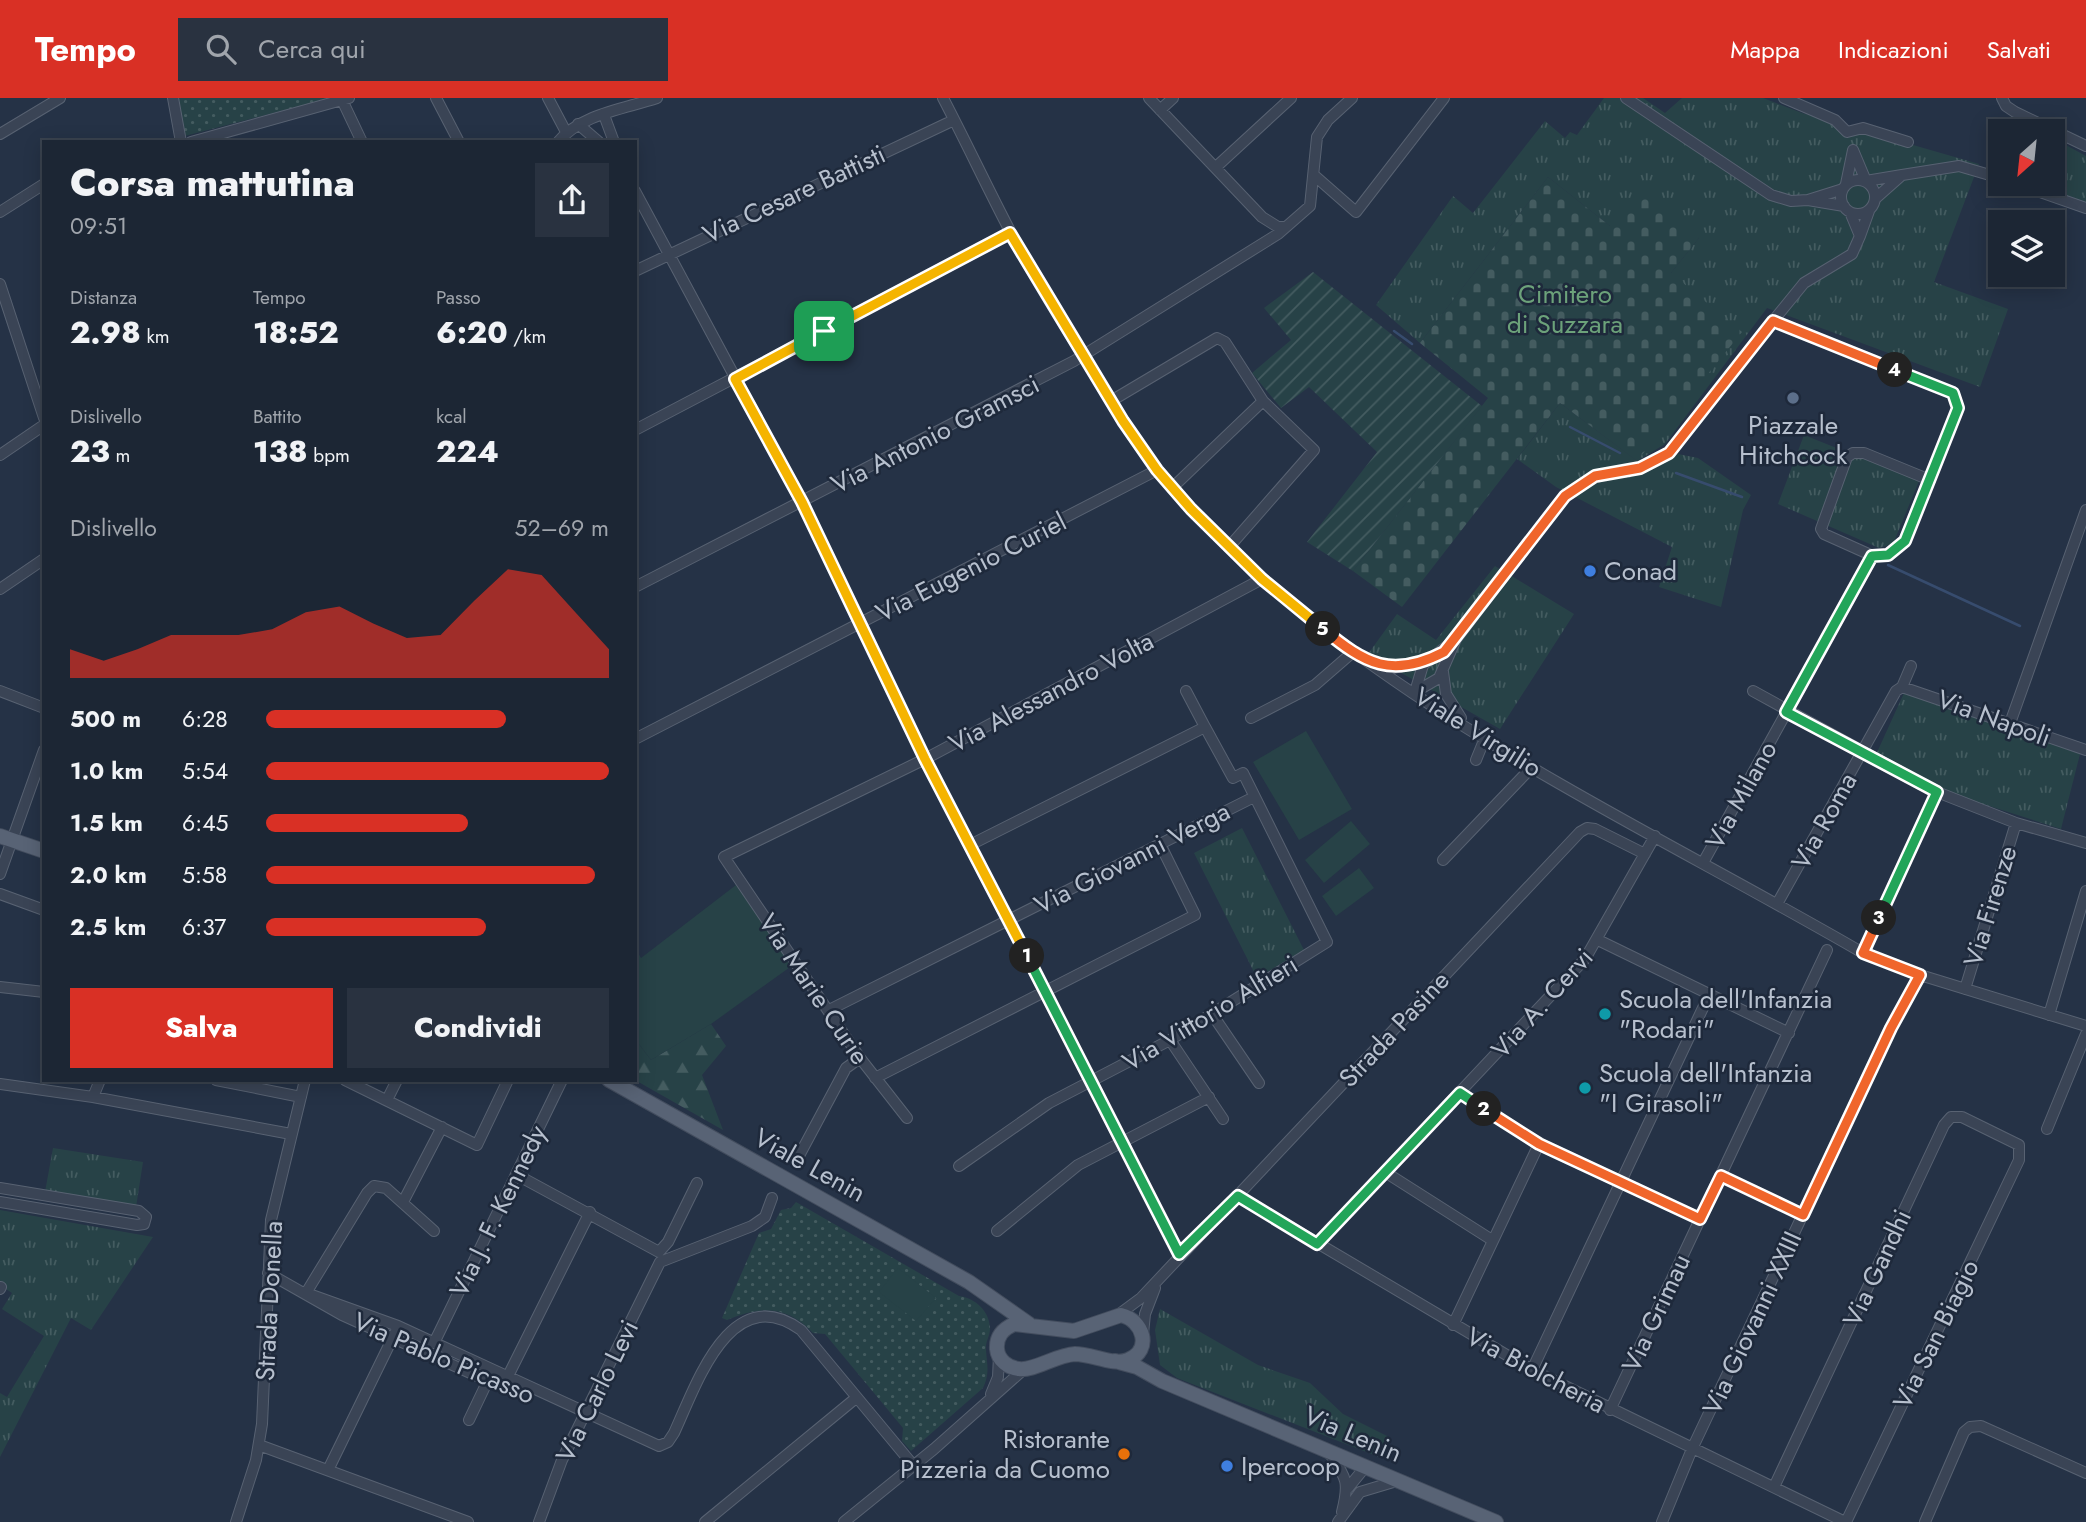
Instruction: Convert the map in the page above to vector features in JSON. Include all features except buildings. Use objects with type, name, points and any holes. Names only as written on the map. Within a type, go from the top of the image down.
[{"type":"main road","points":[[6,838],[42,850]]},
{"type":"main road","name":"Viale Lenin","points":[[613,1082],[985,1294],[1029,1324]]},
{"type":"main road","points":[[985,1294],[998,1316],[999,1355],[1008,1366],[1023,1370]]},
{"type":"main road","points":[[998,1339],[1007,1327],[1014,1324],[1074,1331],[1118,1315],[1135,1321],[1143,1338],[1136,1355],[1130,1360],[1115,1362]]},
{"type":"main road","name":"Via Lenin","points":[[1143,1338],[1144,1354],[1155,1370],[1190,1391]]},
{"type":"main road","name":"Via Lenin","points":[[1023,1370],[1063,1355],[1087,1354],[1137,1367],[1162,1381],[1496,1522]]},
{"type":"street","points":[[0,134],[60,98]]},
{"type":"street","points":[[173,98],[181,140]]},
{"type":"street","points":[[436,98],[458,140]]},
{"type":"street","points":[[548,98],[566,132]]},
{"type":"street","points":[[560,140],[578,124],[657,98]]},
{"type":"street","name":"Viale Virgilio","points":[[943,98],[1010,233],[1111,401],[1172,488],[1262,579],[1353,652],[1485,738],[1863,953],[1920,975],[2086,1026]]},
{"type":"street","points":[[1149,98],[1262,217],[1278,227],[1285,227]]},
{"type":"street","points":[[1160,110],[1173,98]]},
{"type":"street","points":[[1216,167],[1291,98]]},
{"type":"street","name":"Via Antonio Gramsci","points":[[637,586],[1074,362],[1082,354],[1304,215],[1310,206],[1315,176],[1317,137],[1328,120],[1352,98]]},
{"type":"street","points":[[1315,176],[1356,212],[1444,98]]},
{"type":"street","points":[[1626,98],[1757,188],[1781,200],[1808,200],[1861,214],[1869,211]]},
{"type":"street","points":[[1784,98],[1835,120],[1847,132],[1866,181],[1873,188],[1876,198]]},
{"type":"street","points":[[2002,98],[2015,112],[2086,146]]},
{"type":"street","points":[[198,140],[346,100],[361,140]]},
{"type":"street","points":[[604,115],[613,140]]},
{"type":"street","name":"Via Cesare Battisti","points":[[637,270],[954,120]]},
{"type":"street","points":[[578,124],[597,140]]},
{"type":"street","points":[[1847,132],[1863,128],[1908,142]]},
{"type":"street","points":[[1853,150],[1841,199],[1860,236]]},
{"type":"street","points":[[1808,200],[1856,180],[1866,181],[1959,166],[1988,174]]},
{"type":"street","points":[[1415,692],[1420,671],[1456,639],[1565,496],[1595,476],[1640,468],[1669,453],[1804,283],[1852,254],[1876,198],[1902,175]]},
{"type":"street","points":[[0,212],[42,185]]},
{"type":"street","points":[[637,195],[802,502],[925,759],[1179,1254]]},
{"type":"street","points":[[2052,196],[2086,208]]},
{"type":"street","points":[[637,429],[1010,233]]},
{"type":"street","points":[[0,284],[42,412]]},
{"type":"street","points":[[1773,321],[1953,393],[1958,408],[1930,480],[1902,547],[1888,555],[1872,556],[1824,534],[1821,529],[1847,457],[1853,453],[1864,453],[1930,480]]},
{"type":"street","points":[[1111,401],[1217,338],[1225,342],[1263,401],[1314,450],[1312,456],[1229,547]]},
{"type":"street","points":[[1172,488],[1263,401]]},
{"type":"street","points":[[0,455],[42,426]]},
{"type":"street","name":"Via Eugenio Curiel","points":[[637,738],[1157,470]]},
{"type":"street","points":[[2009,726],[2086,510]]},
{"type":"street","name":"Via Milano","points":[[1704,862],[1872,556]]},
{"type":"street","points":[[0,589],[42,560]]},
{"type":"street","name":"Via Alessandro Volta","points":[[724,857],[925,759],[1262,579]]},
{"type":"street","points":[[1415,692],[1433,684],[1443,670],[1456,639]]},
{"type":"street","points":[[1251,718],[1315,685],[1353,652]]},
{"type":"street","points":[[1369,662],[1392,668],[1417,665],[1432,658]]},
{"type":"street","name":"Via Roma","points":[[1777,904],[1861,753],[1902,687],[1910,666]]},
{"type":"street","points":[[1443,670],[1446,694],[1453,710],[1469,728]]},
{"type":"street","name":"Via Napoli","points":[[1902,687],[2009,726],[2086,750]]},
{"type":"street","points":[[0,691],[42,707]]},
{"type":"street","points":[[1186,691],[1233,778],[1243,773],[1254,797]]},
{"type":"street","points":[[1753,691],[1786,712],[1937,792],[2016,823],[2086,843]]},
{"type":"street","points":[[970,845],[1205,727]]},
{"type":"street","points":[[1476,760],[1485,738]]},
{"type":"street","points":[[0,874],[6,838],[42,755]]},
{"type":"street","points":[[1443,860],[1532,767]]},
{"type":"street","points":[[1863,953],[1937,792]]},
{"type":"street","name":"Via Giovanni Verga","points":[[829,1010],[1254,797]]},
{"type":"street","name":"Via Vittorio Alfieri","points":[[959,1166],[1049,1104],[1170,1040],[1327,942],[1254,797]]},
{"type":"street","name":"Via Firenze","points":[[1965,989],[2016,823]]},
{"type":"street","name":"Strada Pasine","points":[[1159,1279],[1179,1254],[1238,1196],[1580,832],[1587,828],[1595,829],[1645,854]]},
{"type":"street","name":"Via A. Cervi","points":[[1317,1244],[1585,959],[1655,836]]},
{"type":"street","points":[[875,1078],[1195,915],[1160,844]]},
{"type":"street","name":"Via Marie Curie","points":[[724,857],[860,1058],[907,1118]]},
{"type":"street","points":[[2049,1015],[2086,891]]},
{"type":"street","points":[[0,894],[42,909]]},
{"type":"street","points":[[1598,940],[1789,1033]]},
{"type":"street","name":"Via Grimau","points":[[1610,1410],[1827,950]]},
{"type":"street","name":"Via Giovanni XXIII","points":[[1662,1522],[1692,1449],[1891,1028],[1920,975]]},
{"type":"street","points":[[0,987],[42,992]]},
{"type":"street","points":[[1532,1370],[1710,993]]},
{"type":"street","points":[[1212,1014],[1259,1083]]},
{"type":"street","points":[[2047,1129],[2086,1034]]},
{"type":"street","points":[[1170,1040],[1223,1119]]},
{"type":"street","points":[[800,1154],[846,1068],[860,1058]]},
{"type":"street","points":[[0,1078],[0,1085],[93,1097],[290,1134]]},
{"type":"street","points":[[93,1097],[99,1082]]},
{"type":"street","points":[[226,1082],[300,1097]]},
{"type":"street","name":"Strada Donella","points":[[236,1522],[259,1445],[264,1395],[272,1213],[304,1082]]},
{"type":"street","points":[[349,1082],[477,1145],[507,1082]]},
{"type":"street","points":[[387,1100],[396,1082]]},
{"type":"street","name":"Via J. F. Kennedy","points":[[434,1343],[561,1082]]},
{"type":"street","points":[[1460,1093],[1539,1144],[1700,1219]]},
{"type":"street","points":[[998,1231],[1077,1165],[1209,1097]]},
{"type":"street","name":"Via Gandhi","points":[[1774,1487],[1947,1121],[1962,1117],[2019,1145]]},
{"type":"street","points":[[403,1202],[442,1127]]},
{"type":"street","points":[[1453,1325],[1539,1144]]},
{"type":"street","name":"Via San Biagio","points":[[1846,1522],[2019,1160],[2019,1145]]},
{"type":"street","points":[[1385,1172],[1492,1240]]},
{"type":"street","points":[[517,1175],[590,1212],[659,1257],[752,1226],[765,1217],[772,1199]]},
{"type":"street","points":[[1721,1176],[1803,1215]]},
{"type":"street","name":"Via Carlo Levi","points":[[539,1522],[562,1460],[697,1183]]},
{"type":"street","points":[[0,1188],[139,1211],[146,1217],[144,1224],[138,1226],[0,1202]]},
{"type":"street","points":[[306,1293],[371,1189],[386,1188],[435,1231]]},
{"type":"street","name":"Via Biolcheria","points":[[1238,1196],[1532,1370],[1846,1522]]},
{"type":"street","points":[[508,1376],[590,1212]]},
{"type":"street","name":"Via Pablo Picasso","points":[[268,1273],[438,1358],[491,1374],[508,1376],[659,1446],[668,1442],[674,1433],[711,1354],[724,1335],[737,1325],[774,1318],[790,1322],[801,1330],[913,1465]]},
{"type":"street","points":[[1118,1315],[1134,1305],[1159,1279]]},
{"type":"street","points":[[1143,1338],[1145,1314],[1159,1279]]},
{"type":"street","name":"Via Pablo Picasso","points":[[306,1293],[342,1315],[394,1336],[434,1343],[576,1415],[585,1414]]},
{"type":"street","points":[[328,1470],[394,1336]]},
{"type":"street","points":[[434,1343],[433,1349],[438,1358]]},
{"type":"street","points":[[989,1397],[998,1377],[999,1355]]},
{"type":"street","points":[[844,1522],[1023,1370]]},
{"type":"street","points":[[468,1420],[491,1374]]},
{"type":"street","points":[[705,1522],[856,1398]]},
{"type":"street","points":[[1925,1522],[1964,1432],[1970,1427],[1981,1426],[2086,1473]]},
{"type":"street","points":[[259,1445],[468,1522]]},
{"type":"street","points":[[1326,1448],[1354,1490]]},
{"type":"street","points":[[1339,1520],[1366,1466]]},
{"type":"street","points":[[1354,1490],[1400,1480]]},
{"type":"green space","points":[[173,98],[331,98],[181,137]]},
{"type":"green space","points":[[1604,98],[1643,98],[1665,113],[1682,98],[1763,98],[1802,113],[1979,164],[1934,282],[2008,309],[1980,387],[1767,308],[1665,444],[1639,460],[1678,454],[1698,458],[1751,495],[1743,510],[1721,607],[1659,587],[1672,547],[1556,487],[1517,459],[1560,403],[1636,460],[1671,273],[1699,238],[1610,226],[1548,177],[1420,343],[1376,305],[1453,196],[1473,213],[1545,121],[1565,138],[1570,132],[1577,135]]},
{"type":"green space","points":[[2065,145],[2086,156],[2086,202],[2065,195]]},
{"type":"green space","name":"Cimitero di Suzzara","points":[[1548,177],[1610,226],[1638,192],[1699,238],[1671,273],[1742,332],[1637,461],[1560,403],[1402,607],[1353,571],[1488,398],[1420,343]]},
{"type":"green space","points":[[1313,272],[1482,406],[1353,571],[1307,542],[1377,452],[1309,387],[1281,408],[1252,373],[1291,340],[1264,308]]},
{"type":"green space","points":[[1804,435],[1919,481],[1893,544],[1879,548],[1778,504]]},
{"type":"green space","points":[[1495,566],[1574,614],[1500,729],[1368,654],[1397,614],[1436,640]]},
{"type":"green space","points":[[1904,693],[2080,754],[2061,829],[1939,790],[1874,759]]},
{"type":"green space","points":[[1306,731],[1352,809],[1299,840],[1253,762]]},
{"type":"green space","points":[[1351,821],[1370,844],[1324,883],[1305,860]]},
{"type":"green space","points":[[1242,828],[1304,950],[1257,978],[1194,853]]},
{"type":"green space","points":[[1359,868],[1374,888],[1336,916],[1322,896]]},
{"type":"green space","points":[[736,885],[793,965],[711,1024],[651,1060],[637,1042],[637,951],[641,958]]},
{"type":"green space","points":[[711,1024],[726,1046],[702,1075],[723,1130],[637,1081],[637,1042],[651,1060]]},
{"type":"green space","points":[[53,1148],[143,1162],[136,1207],[45,1192]]},
{"type":"green space","points":[[796,1202],[959,1296],[976,1303],[987,1317],[990,1329],[986,1347],[987,1373],[983,1388],[911,1451],[902,1441],[903,1428],[825,1334],[813,1333],[793,1317],[773,1311],[751,1312],[727,1320],[722,1318],[759,1233],[771,1229],[781,1210],[791,1208]]},
{"type":"green space","points":[[0,1210],[153,1237],[91,1330],[71,1318],[0,1457],[0,1393],[7,1397],[44,1336],[2,1309],[12,1293],[0,1285]]},
{"type":"green space","points":[[898,1268],[936,1298],[916,1321],[879,1292]]},
{"type":"green space","points":[[1160,1309],[1258,1365],[1310,1383],[1343,1414],[1389,1437],[1379,1457],[1177,1378],[1160,1365],[1155,1330]]},
{"type":"waterway","points":[[1394,331],[1412,344]]},
{"type":"waterway","points":[[1570,427],[1620,453]]},
{"type":"waterway","points":[[1676,473],[1742,497]]},
{"type":"waterway","points":[[1888,565],[2020,626]]},
{"type":"place","name":"Piazzale Hitchcock","points":[[1793,398]]},
{"type":"place","name":"Conad","points":[[1590,571]]},
{"type":"place","name":"Scuola dell'Infanzia \"Rodari\"","points":[[1605,1014]]},
{"type":"place","name":"Scuola dell'Infanzia \"I Girasoli\"","points":[[1585,1088]]},
{"type":"place","name":"Ristorante Pizzeria da Cuomo","points":[[1124,1454]]},
{"type":"place","name":"Ipercoop","points":[[1227,1466]]},
{"type":"route","points":[[1010,233],[1123,421],[1157,470],[1191,509],[1262,579],[1335,639],[1369,662],[1392,668],[1417,665],[1444,652],[1565,496],[1578,485],[1595,476],[1640,468],[1669,453],[1773,321],[1953,393],[1958,408],[1902,547],[1888,555],[1872,556],[1786,712],[1937,792],[1863,953],[1920,975],[1891,1028],[1803,1215],[1721,1176],[1700,1219],[1539,1144],[1460,1093],[1317,1244],[1238,1196],[1179,1254],[925,759],[802,502],[735,379],[824,331],[1010,233]]}]
